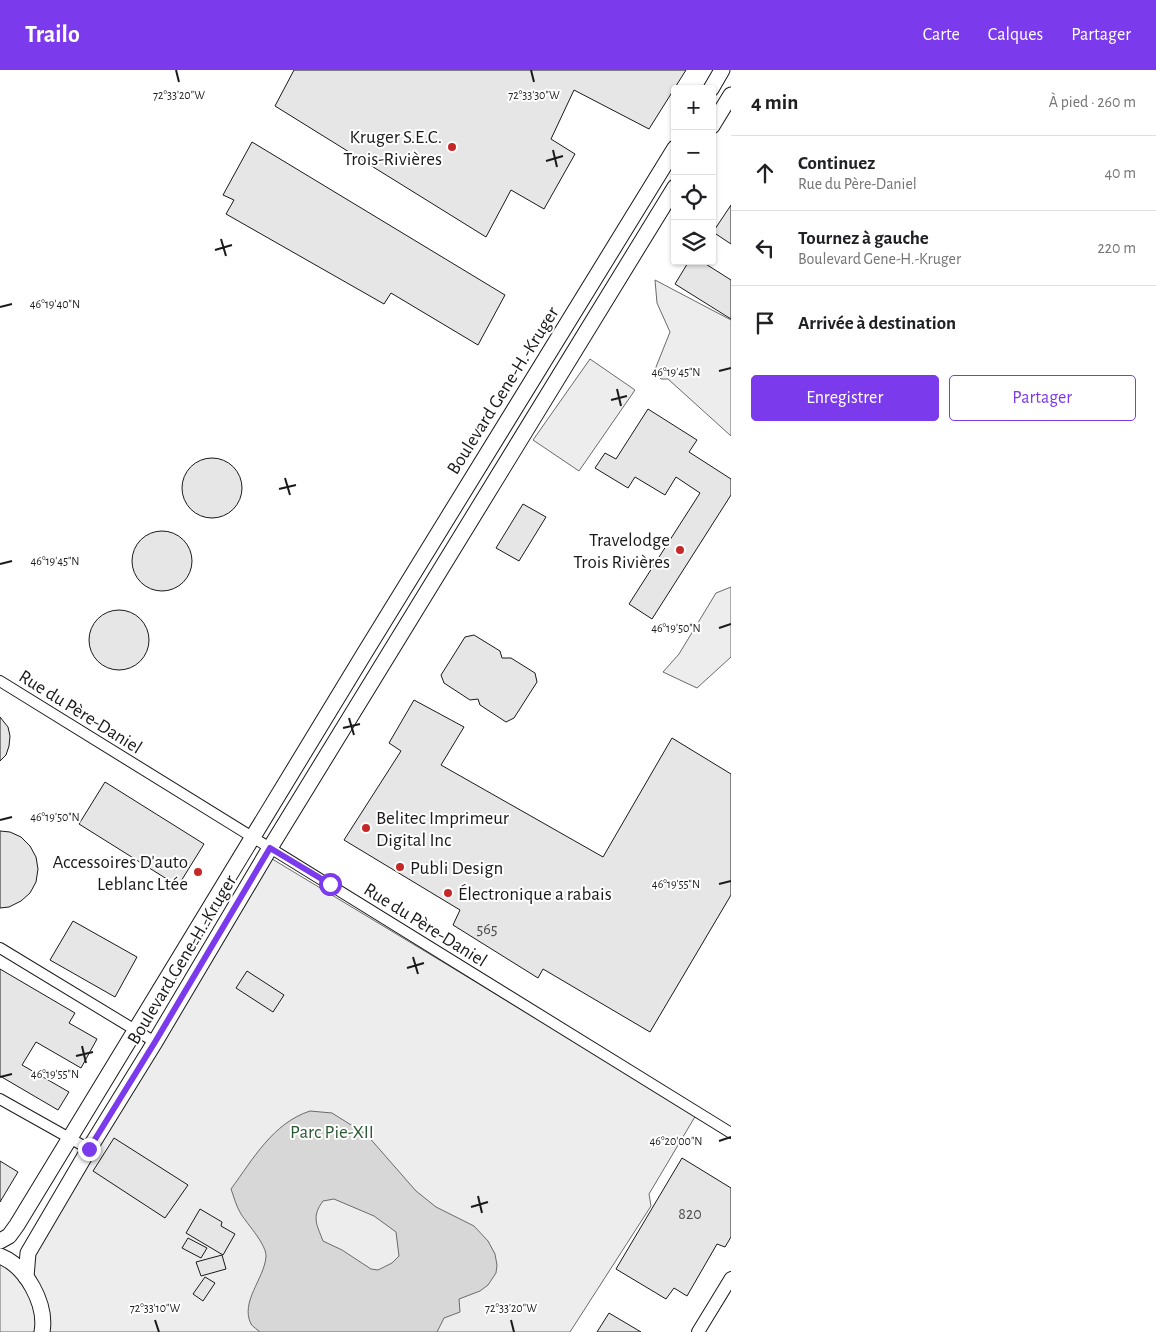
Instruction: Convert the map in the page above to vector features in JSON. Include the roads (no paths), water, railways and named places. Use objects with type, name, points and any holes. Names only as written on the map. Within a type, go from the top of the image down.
[{"type":"main road","points":[[713,85],[722,70]]},
{"type":"main road","points":[[716,119],[731,95]]},
{"type":"main road","name":"Boulevard Gene-H.-Kruger","points":[[26,1277],[28,1253],[270,848],[373,659],[671,155]]},
{"type":"main road","name":"Boulevard Gene-H.-Kruger","points":[[0,1241],[9,1236],[17,1225],[253,838],[373,659],[671,193]]},
{"type":"main road","points":[[0,1256],[16,1266],[26,1277],[35,1293],[40,1307],[42,1332]]},
{"type":"street","name":"Rue du Père-Daniel","points":[[0,681],[731,1133]]},
{"type":"street","points":[[0,948],[155,1042]]},
{"type":"street","points":[[0,1098],[70,1140],[89,1149]]},
{"type":"street","points":[[698,1332],[731,1278]]},
{"type":"place","name":"Kruger S.E.C. Trois-Rivières","points":[[452,147]]},
{"type":"place","name":"Travelodge Trois Rivières","points":[[680,550]]},
{"type":"place","name":"Belitec Imprimeur Digital Inc","points":[[366,828]]},
{"type":"place","name":"Publi Design","points":[[400,867]]},
{"type":"place","name":"Accessoires D'auto Leblanc Ltée","points":[[198,872]]},
{"type":"place","name":"Électronique a rabais","points":[[448,893]]},
{"type":"park label","name":"Parc Pie-XII","points":[[332,1131]]}]
